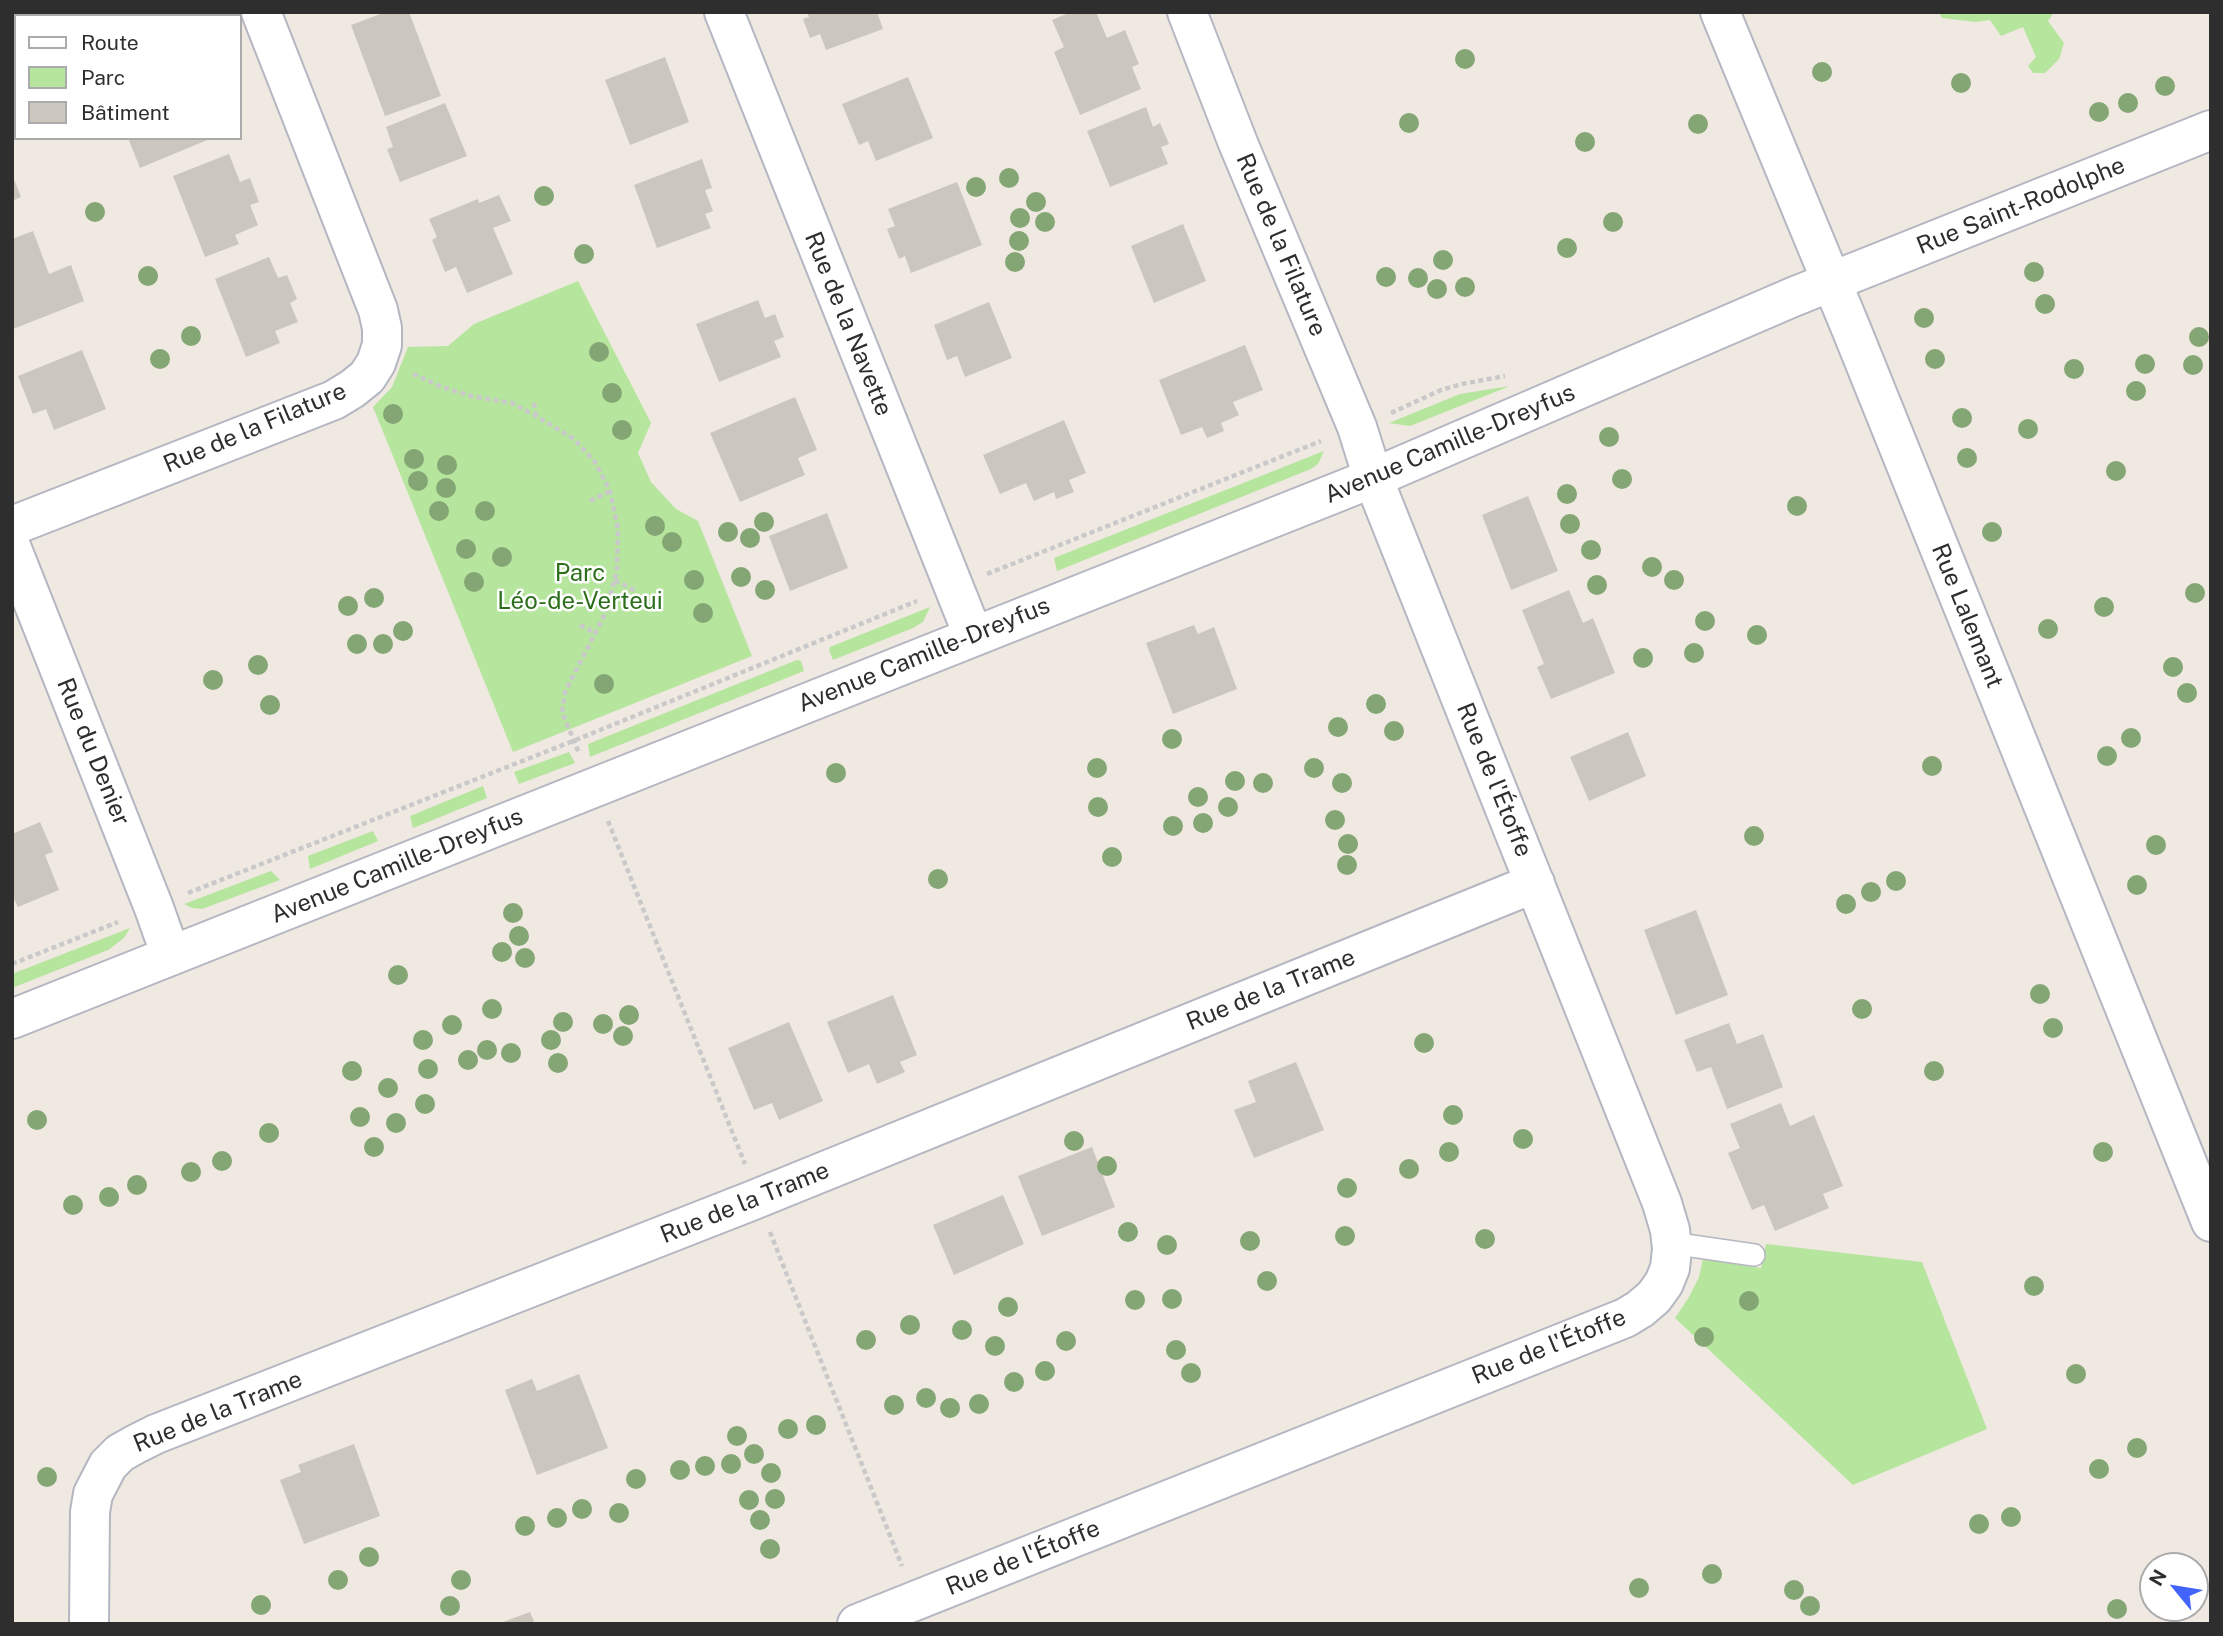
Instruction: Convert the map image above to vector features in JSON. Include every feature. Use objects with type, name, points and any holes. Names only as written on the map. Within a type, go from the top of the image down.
[{"type":"street","name":"Rue de la Filature","points":[[12,526],[334,400],[367,377],[376,363],[382,345],[382,328],[377,310],[261,12]]},
{"type":"street","name":"Rue de la Navette","points":[[724,12],[973,635]]},
{"type":"street","name":"Rue de la Filature","points":[[1187,12],[1238,143],[1357,427],[1373,478]]},
{"type":"street","name":"Rue Lalemant","points":[[1720,12],[2211,1222]]},
{"type":"street","name":"Rue Saint-Rodolphe","points":[[1831,282],[2211,130]]},
{"type":"street","name":"Avenue Camille-Dreyfus","points":[[12,1019],[1373,478],[1831,282]]},
{"type":"street","name":"Rue de l'Étoffe","points":[[857,1624],[1625,1318],[1654,1297],[1664,1283],[1670,1268],[1671,1243],[1662,1203],[1373,478]]},
{"type":"street","name":"Rue du Denier","points":[[12,549],[171,956]]},
{"type":"street","name":"Rue de la Trame","points":[[89,1624],[90,1512],[93,1494],[108,1465],[120,1453],[136,1444],[751,1201],[1535,883]]},
{"type":"lane","points":[[1671,1243],[1754,1255]]},
{"type":"path","points":[[410,373],[471,396],[512,403],[536,416],[574,439],[595,462],[610,492],[618,529],[617,570],[606,612],[565,692],[562,712],[573,741]]},
{"type":"path","points":[[534,403],[536,416]]},
{"type":"path","points":[[977,578],[1328,438]]},
{"type":"path","points":[[590,501],[610,492]]},
{"type":"path","points":[[614,580],[635,591]]},
{"type":"path","points":[[177,898],[919,601]]},
{"type":"path","points":[[580,625],[596,633]]},
{"type":"path","points":[[606,814],[748,1171]]},
{"type":"path","points":[[12,964],[129,917]]},
{"type":"path","points":[[766,1221],[906,1576]]},
{"type":"green space","points":[[1939,12],[2054,12],[2048,21],[2064,43],[2059,59],[2045,73],[2033,73],[2028,66],[2036,57],[2023,27],[2001,36],[1990,20],[1975,22],[1942,18]]},
{"type":"green space","name":"Parc Léo-de-Verteui","points":[[578,281],[651,423],[638,453],[651,482],[676,509],[698,521],[752,656],[513,752],[373,407],[392,387],[408,347],[448,346],[474,324]]},
{"type":"green space","points":[[1510,386],[1410,426],[1389,423],[1460,394]]},
{"type":"green space","points":[[1324,451],[1318,464],[1311,469],[1057,571],[1054,558]]},
{"type":"green space","points":[[930,607],[923,622],[913,628],[833,660],[830,647]]},
{"type":"green space","points":[[797,660],[801,661],[804,671],[590,757],[588,744]]},
{"type":"green space","points":[[569,752],[575,763],[519,784],[514,772]]},
{"type":"green space","points":[[483,786],[487,798],[413,828],[410,816]]},
{"type":"green space","points":[[373,831],[378,841],[310,869],[308,856]]},
{"type":"green space","points":[[271,871],[280,880],[202,909],[184,904]]},
{"type":"green space","points":[[130,928],[124,938],[108,950],[12,988],[12,974]]},
{"type":"green space","points":[[1766,1244],[1922,1262],[1987,1429],[1853,1485],[1675,1318],[1699,1277],[1703,1259],[1761,1268]]},
{"type":"building","points":[[95,12],[176,14],[96,14]]},
{"type":"building","points":[[386,12],[409,12],[441,96],[385,116],[351,25]]},
{"type":"building","points":[[807,12],[877,12],[883,29],[826,50],[820,34],[810,38],[803,19],[809,17]]},
{"type":"building","points":[[1071,12],[1096,12],[1107,38],[1125,30],[1139,64],[1132,67],[1141,89],[1080,115],[1054,52],[1064,47],[1052,20]]},
{"type":"building","points":[[665,57],[689,122],[630,145],[605,80]]},
{"type":"building","points":[[908,77],[933,138],[876,161],[868,141],[859,145],[842,104]]},
{"type":"building","points":[[445,103],[467,156],[400,182],[387,149],[393,147],[386,127]]},
{"type":"building","points":[[1146,107],[1153,127],[1160,123],[1169,144],[1161,147],[1168,164],[1110,187],[1087,131]]},
{"type":"building","points":[[129,140],[207,140],[140,168]]},
{"type":"building","points":[[229,154],[240,182],[250,178],[259,202],[250,205],[258,225],[235,235],[239,244],[205,257],[173,176]]},
{"type":"building","points":[[702,159],[712,188],[705,190],[713,211],[705,214],[711,228],[657,248],[634,185]]},
{"type":"building","points":[[12,174],[21,197],[12,201]]},
{"type":"building","points":[[957,182],[982,245],[911,273],[905,256],[899,259],[887,229],[895,226],[888,209]]},
{"type":"building","points":[[499,195],[511,221],[493,228],[513,274],[467,293],[456,267],[445,272],[432,240],[437,237],[429,219],[478,199],[479,203]]},
{"type":"building","points":[[1183,224],[1206,281],[1154,303],[1131,246]]},
{"type":"building","points":[[33,231],[49,274],[71,265],[84,301],[13,329],[12,239]]},
{"type":"building","points":[[269,257],[278,278],[287,275],[297,299],[290,303],[298,322],[275,331],[280,343],[246,357],[215,279]]},
{"type":"building","points":[[758,300],[765,318],[775,314],[784,337],[774,341],[781,357],[719,382],[696,324]]},
{"type":"building","points":[[989,302],[1012,358],[965,377],[957,356],[947,360],[934,325]]},
{"type":"building","points":[[1245,345],[1263,390],[1233,402],[1239,415],[1221,423],[1224,431],[1207,438],[1202,427],[1181,435],[1159,380]]},
{"type":"building","points":[[82,350],[106,409],[54,430],[46,409],[33,414],[18,376]]},
{"type":"building","points":[[795,397],[817,450],[798,458],[805,475],[740,502],[710,433]]},
{"type":"building","points":[[1064,420],[1086,473],[1069,480],[1074,492],[1056,499],[1054,492],[1034,501],[1026,483],[1000,494],[983,455]]},
{"type":"building","points":[[1528,496],[1558,571],[1511,590],[1482,515]]},
{"type":"building","points":[[827,513],[848,568],[790,591],[769,536]]},
{"type":"building","points":[[1569,590],[1583,623],[1593,618],[1615,673],[1551,699],[1537,667],[1544,664],[1522,610]]},
{"type":"building","points":[[1194,625],[1198,634],[1214,627],[1237,689],[1173,714],[1146,643]]},
{"type":"building","points":[[1628,732],[1646,776],[1589,801],[1570,757]]},
{"type":"building","points":[[40,822],[53,852],[45,855],[59,890],[18,907],[14,899],[12,900],[12,834]]},
{"type":"building","points":[[1696,910],[1728,995],[1676,1015],[1644,930]]},
{"type":"building","points":[[893,995],[917,1055],[900,1062],[905,1072],[877,1084],[869,1064],[848,1073],[827,1022]]},
{"type":"building","points":[[789,1022],[823,1101],[779,1120],[772,1103],[754,1110],[728,1048]]},
{"type":"building","points":[[1729,1023],[1737,1044],[1763,1034],[1783,1087],[1727,1109],[1711,1067],[1697,1072],[1684,1040]]},
{"type":"building","points":[[1296,1062],[1324,1130],[1254,1158],[1234,1110],[1256,1102],[1248,1081]]},
{"type":"building","points":[[1781,1103],[1790,1126],[1814,1115],[1843,1186],[1823,1194],[1829,1208],[1775,1231],[1764,1205],[1752,1210],[1728,1153],[1740,1148],[1730,1124]]},
{"type":"building","points":[[1092,1147],[1115,1207],[1042,1236],[1018,1176]]},
{"type":"building","points":[[1003,1195],[1024,1244],[954,1275],[933,1225]]},
{"type":"building","points":[[579,1374],[608,1448],[537,1475],[505,1390],[532,1379],[537,1391]]},
{"type":"building","points":[[354,1444],[380,1516],[304,1544],[280,1480],[301,1472],[298,1465]]},
{"type":"building","points":[[530,1612],[535,1624],[500,1624],[500,1623]]}]
